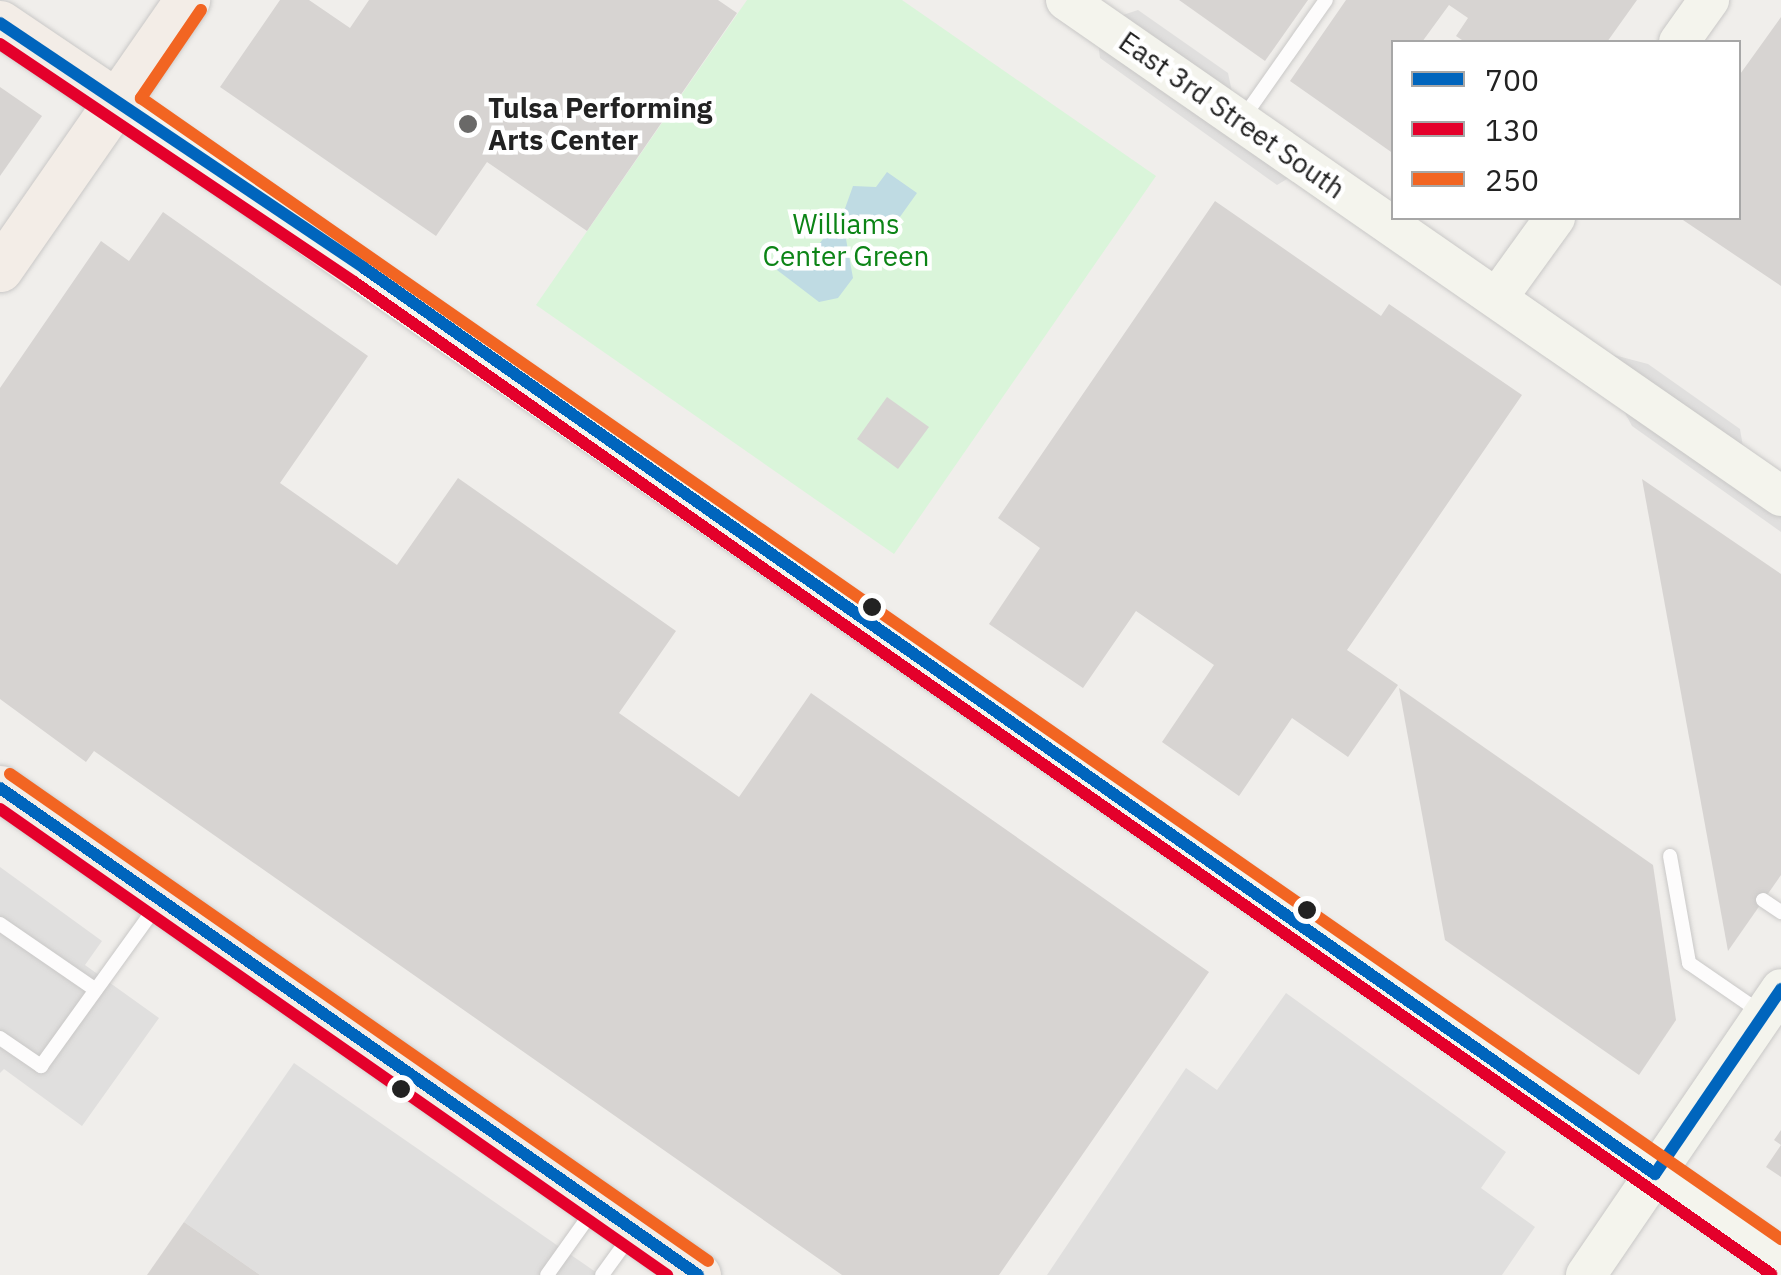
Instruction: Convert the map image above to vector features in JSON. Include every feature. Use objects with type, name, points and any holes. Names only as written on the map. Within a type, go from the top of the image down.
[{"type":"main road","points":[[0,269],[187,0]]},
{"type":"main road","name":"East 3rd Street South","points":[[1066,0],[1781,496]]},
{"type":"main road","points":[[1680,40],[1710,0]]},
{"type":"main road","points":[[0,23],[1781,1260]]},
{"type":"main road","points":[[1497,298],[1554,220]]},
{"type":"main road","points":[[0,788],[698,1275]]},
{"type":"main road","points":[[1586,1275],[1772,1002]]},
{"type":"lane","points":[[1241,121],[1326,0]]},
{"type":"lane","points":[[1670,856],[1689,962],[1772,1002]]},
{"type":"lane","points":[[0,1038],[41,1066],[160,900]]},
{"type":"lane","points":[[1764,900],[1781,912]]},
{"type":"lane","points":[[0,924],[96,990]]},
{"type":"lane","points":[[547,1275],[597,1204]]},
{"type":"lane","points":[[602,1275],[634,1230]]},
{"type":"green space","name":"Williams Center Green","points":[[747,0],[902,0],[1156,176],[894,554],[536,305]]},
{"type":"shaded area","points":[[1138,10],[1228,73],[1232,92],[1120,16]]},
{"type":"shaded area","points":[[1098,41],[1292,176],[1277,185],[1100,58]]},
{"type":"shaded area","points":[[1610,354],[1648,364],[1740,429],[1743,447]]},
{"type":"shaded area","points":[[1619,402],[1781,516],[1781,532],[1632,426]]},
{"type":"shaded area","points":[[0,867],[102,941],[85,965],[159,1018],[82,1126],[4,1069],[0,1073]]},
{"type":"shaded area","points":[[1286,993],[1506,1152],[1481,1188],[1535,1227],[1502,1275],[1047,1275],[1186,1068],[1217,1090]]},
{"type":"shaded area","points":[[294,1063],[600,1275],[260,1275],[184,1222]]},
{"type":"water","points":[[887,172],[917,193],[892,228],[856,228],[846,239],[853,278],[838,298],[819,302],[777,270],[787,255],[815,249],[843,214],[853,186],[876,187]]},
{"type":"building","name":"Tulsa Performing Arts Center","points":[[280,0],[309,0],[350,28],[369,0],[718,0],[737,13],[587,231],[487,162],[436,236],[220,87]]},
{"type":"building","points":[[1179,0],[1308,0],[1265,61]]},
{"type":"building","points":[[1346,0],[1637,0],[1608,40],[1462,40],[1456,36],[1468,18],[1449,5],[1423,40],[1391,40],[1391,152],[1290,81]]},
{"type":"building","points":[[1781,17],[1781,286],[1683,220],[1741,220],[1741,73]]},
{"type":"building","points":[[0,87],[42,116],[0,176]]},
{"type":"building","points":[[1215,201],[1381,316],[1389,304],[1522,395],[1347,650],[1398,685],[1348,757],[1292,718],[1239,796],[1162,742],[1214,665],[1136,611],[1083,688],[989,624],[1040,548],[998,518]]},
{"type":"building","points":[[163,212],[368,356],[280,483],[397,565],[458,478],[676,631],[619,713],[739,797],[811,693],[1209,972],[999,1275],[842,1275],[94,751],[86,762],[0,699],[0,388],[101,241],[129,261]]},
{"type":"building","points":[[887,397],[929,427],[898,469],[857,439]]},
{"type":"building","points":[[1642,479],[1781,574],[1781,875],[1728,951]]},
{"type":"building","points":[[1399,688],[1653,865],[1676,1020],[1639,1075],[1445,940]]},
{"type":"building","points":[[1781,1145],[1781,1177],[1766,1167]]},
{"type":"building","points":[[184,1222],[260,1275],[147,1275]]},
{"type":"transit line","name":"250","points":[[201,10],[141,98],[1781,1239]]},
{"type":"transit line","name":"700","points":[[0,23],[364,268],[1655,1174],[1781,989]]},
{"type":"transit line","name":"130","points":[[0,44],[354,282],[1771,1274]]},
{"type":"transit line","name":"250","points":[[10,774],[708,1261]]},
{"type":"transit line","name":"700","points":[[0,788],[698,1275]]},
{"type":"transit line","name":"130","points":[[0,809],[667,1275]]},
{"type":"place","name":"Tulsa Performing Arts Center","points":[[468,124]]}]
